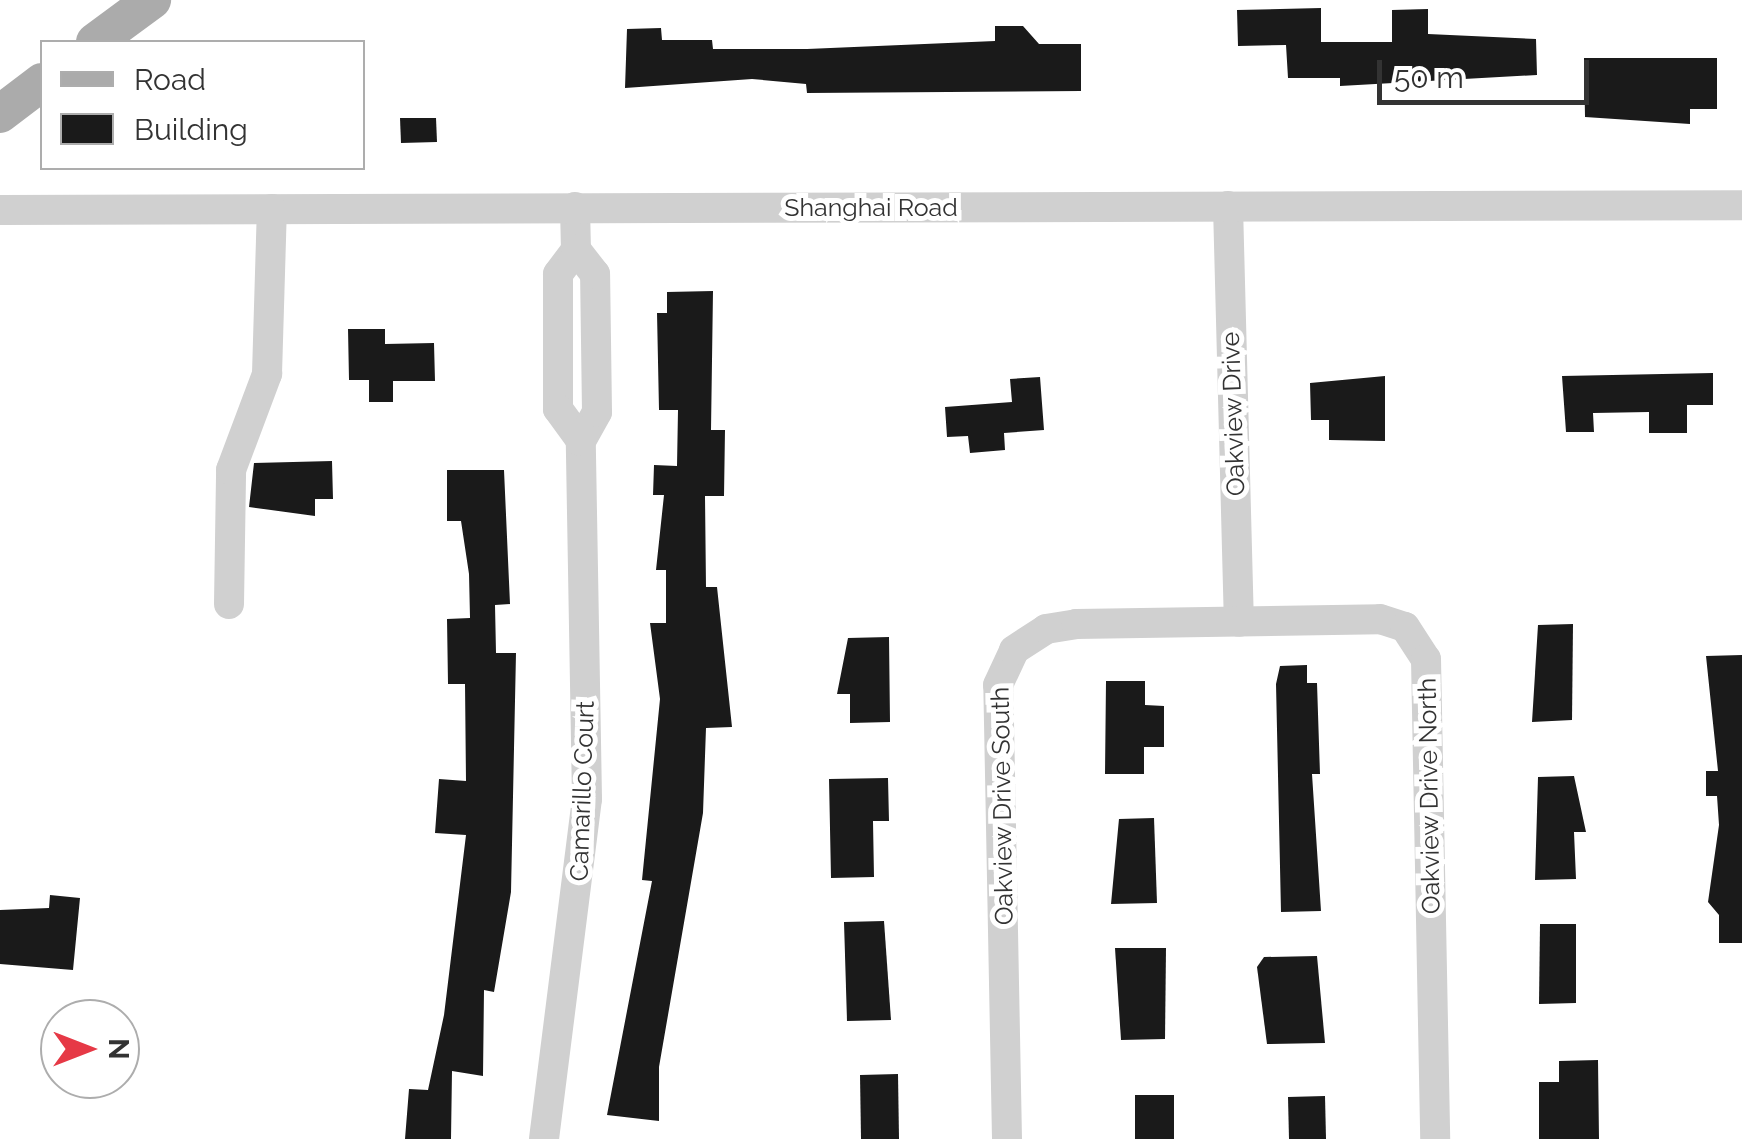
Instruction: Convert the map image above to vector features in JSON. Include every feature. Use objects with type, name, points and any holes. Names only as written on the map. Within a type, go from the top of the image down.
[{"type":"main road","points":[[98,40],[152,0]]},
{"type":"main road","points":[[0,114],[40,84]]},
{"type":"street","name":"Shanghai Road","points":[[0,210],[1742,205]]},
{"type":"street","name":"Oakview Drive","points":[[1228,206],[1240,622]]},
{"type":"street","points":[[228,604],[231,470],[267,374],[272,208]]},
{"type":"street","name":"Camarillo Court","points":[[544,1139],[587,799],[581,441],[558,409],[558,274],[576,250],[575,208]]},
{"type":"street","name":"Oakview Drive North","points":[[1240,622],[1380,619],[1422,646],[1435,1139]]},
{"type":"street","name":"Oakview Drive South","points":[[1008,1139],[1000,672],[1028,637],[1052,627],[1240,622]]},
{"type":"building","points":[[1321,8],[1321,42],[1392,42],[1392,10],[1428,9],[1428,34],[1536,39],[1537,75],[1340,86],[1340,78],[1288,78],[1286,45],[1238,46],[1237,10]]},
{"type":"building","points":[[995,26],[1023,26],[1039,44],[1081,44],[1081,91],[807,93],[806,84],[752,79],[625,88],[627,29],[661,28],[662,40],[712,40],[713,49],[807,49],[995,41]]},
{"type":"building","points":[[1584,58],[1717,58],[1717,109],[1690,109],[1690,124],[1585,117]]},
{"type":"building","points":[[400,118],[436,118],[437,142],[401,143]]},
{"type":"building","points":[[713,291],[711,430],[725,430],[724,496],[705,496],[706,587],[717,587],[732,727],[706,728],[703,813],[659,1067],[659,1121],[607,1115],[652,881],[642,880],[660,699],[650,623],[666,623],[666,570],[656,570],[664,495],[653,495],[654,465],[677,466],[678,410],[659,410],[657,313],[667,313],[667,292]]},
{"type":"building","points":[[348,329],[385,329],[385,344],[434,343],[435,381],[393,381],[393,402],[369,402],[369,380],[349,380]]},
{"type":"building","points":[[1713,373],[1713,405],[1687,405],[1687,433],[1649,433],[1649,412],[1593,413],[1594,432],[1566,432],[1562,376]]},
{"type":"building","points":[[1385,376],[1385,441],[1329,440],[1329,420],[1311,420],[1310,383]]},
{"type":"building","points":[[1040,377],[1044,430],[1004,433],[1005,450],[970,453],[968,436],[947,437],[945,407],[1012,402],[1010,379]]},
{"type":"building","points":[[332,461],[333,499],[315,499],[315,516],[249,507],[254,463]]},
{"type":"building","points":[[447,470],[504,470],[510,604],[495,605],[496,653],[516,653],[511,892],[494,992],[484,990],[483,1076],[452,1071],[451,1139],[405,1139],[409,1089],[428,1090],[444,1015],[466,835],[435,833],[439,779],[466,781],[465,684],[448,684],[447,619],[470,618],[469,574],[461,521],[447,521]]},
{"type":"building","points":[[1573,624],[1572,720],[1532,722],[1538,625]]},
{"type":"building","points":[[889,637],[890,722],[850,723],[850,694],[837,694],[848,638]]},
{"type":"building","points":[[1742,655],[1742,943],[1719,943],[1719,915],[1708,902],[1719,825],[1717,796],[1706,796],[1706,771],[1718,771],[1706,656]]},
{"type":"building","points":[[1307,665],[1307,683],[1317,683],[1320,774],[1312,774],[1321,911],[1281,912],[1276,684],[1280,666]]},
{"type":"building","points":[[1106,681],[1145,681],[1145,705],[1164,706],[1164,747],[1144,747],[1144,774],[1105,774]]},
{"type":"building","points":[[1574,776],[1586,832],[1574,832],[1576,879],[1535,880],[1538,777]]},
{"type":"building","points":[[888,778],[889,821],[873,821],[874,877],[831,878],[829,779]]},
{"type":"building","points":[[1154,818],[1157,903],[1111,904],[1119,819]]},
{"type":"building","points":[[50,895],[80,898],[73,970],[0,964],[0,910],[49,908]]},
{"type":"building","points":[[884,921],[891,1020],[847,1021],[844,922]]},
{"type":"building","points":[[1540,924],[1576,924],[1576,1003],[1539,1004]]},
{"type":"building","points":[[1115,948],[1166,948],[1165,1039],[1121,1040]]},
{"type":"building","points":[[1317,956],[1325,1043],[1267,1044],[1257,967],[1264,957]]},
{"type":"building","points":[[1598,1060],[1599,1139],[1539,1139],[1539,1082],[1559,1082],[1559,1061]]},
{"type":"building","points":[[898,1074],[899,1139],[861,1139],[860,1075]]},
{"type":"building","points":[[1135,1095],[1174,1095],[1174,1139],[1135,1139]]},
{"type":"building","points":[[1325,1096],[1326,1139],[1289,1139],[1288,1097]]}]
